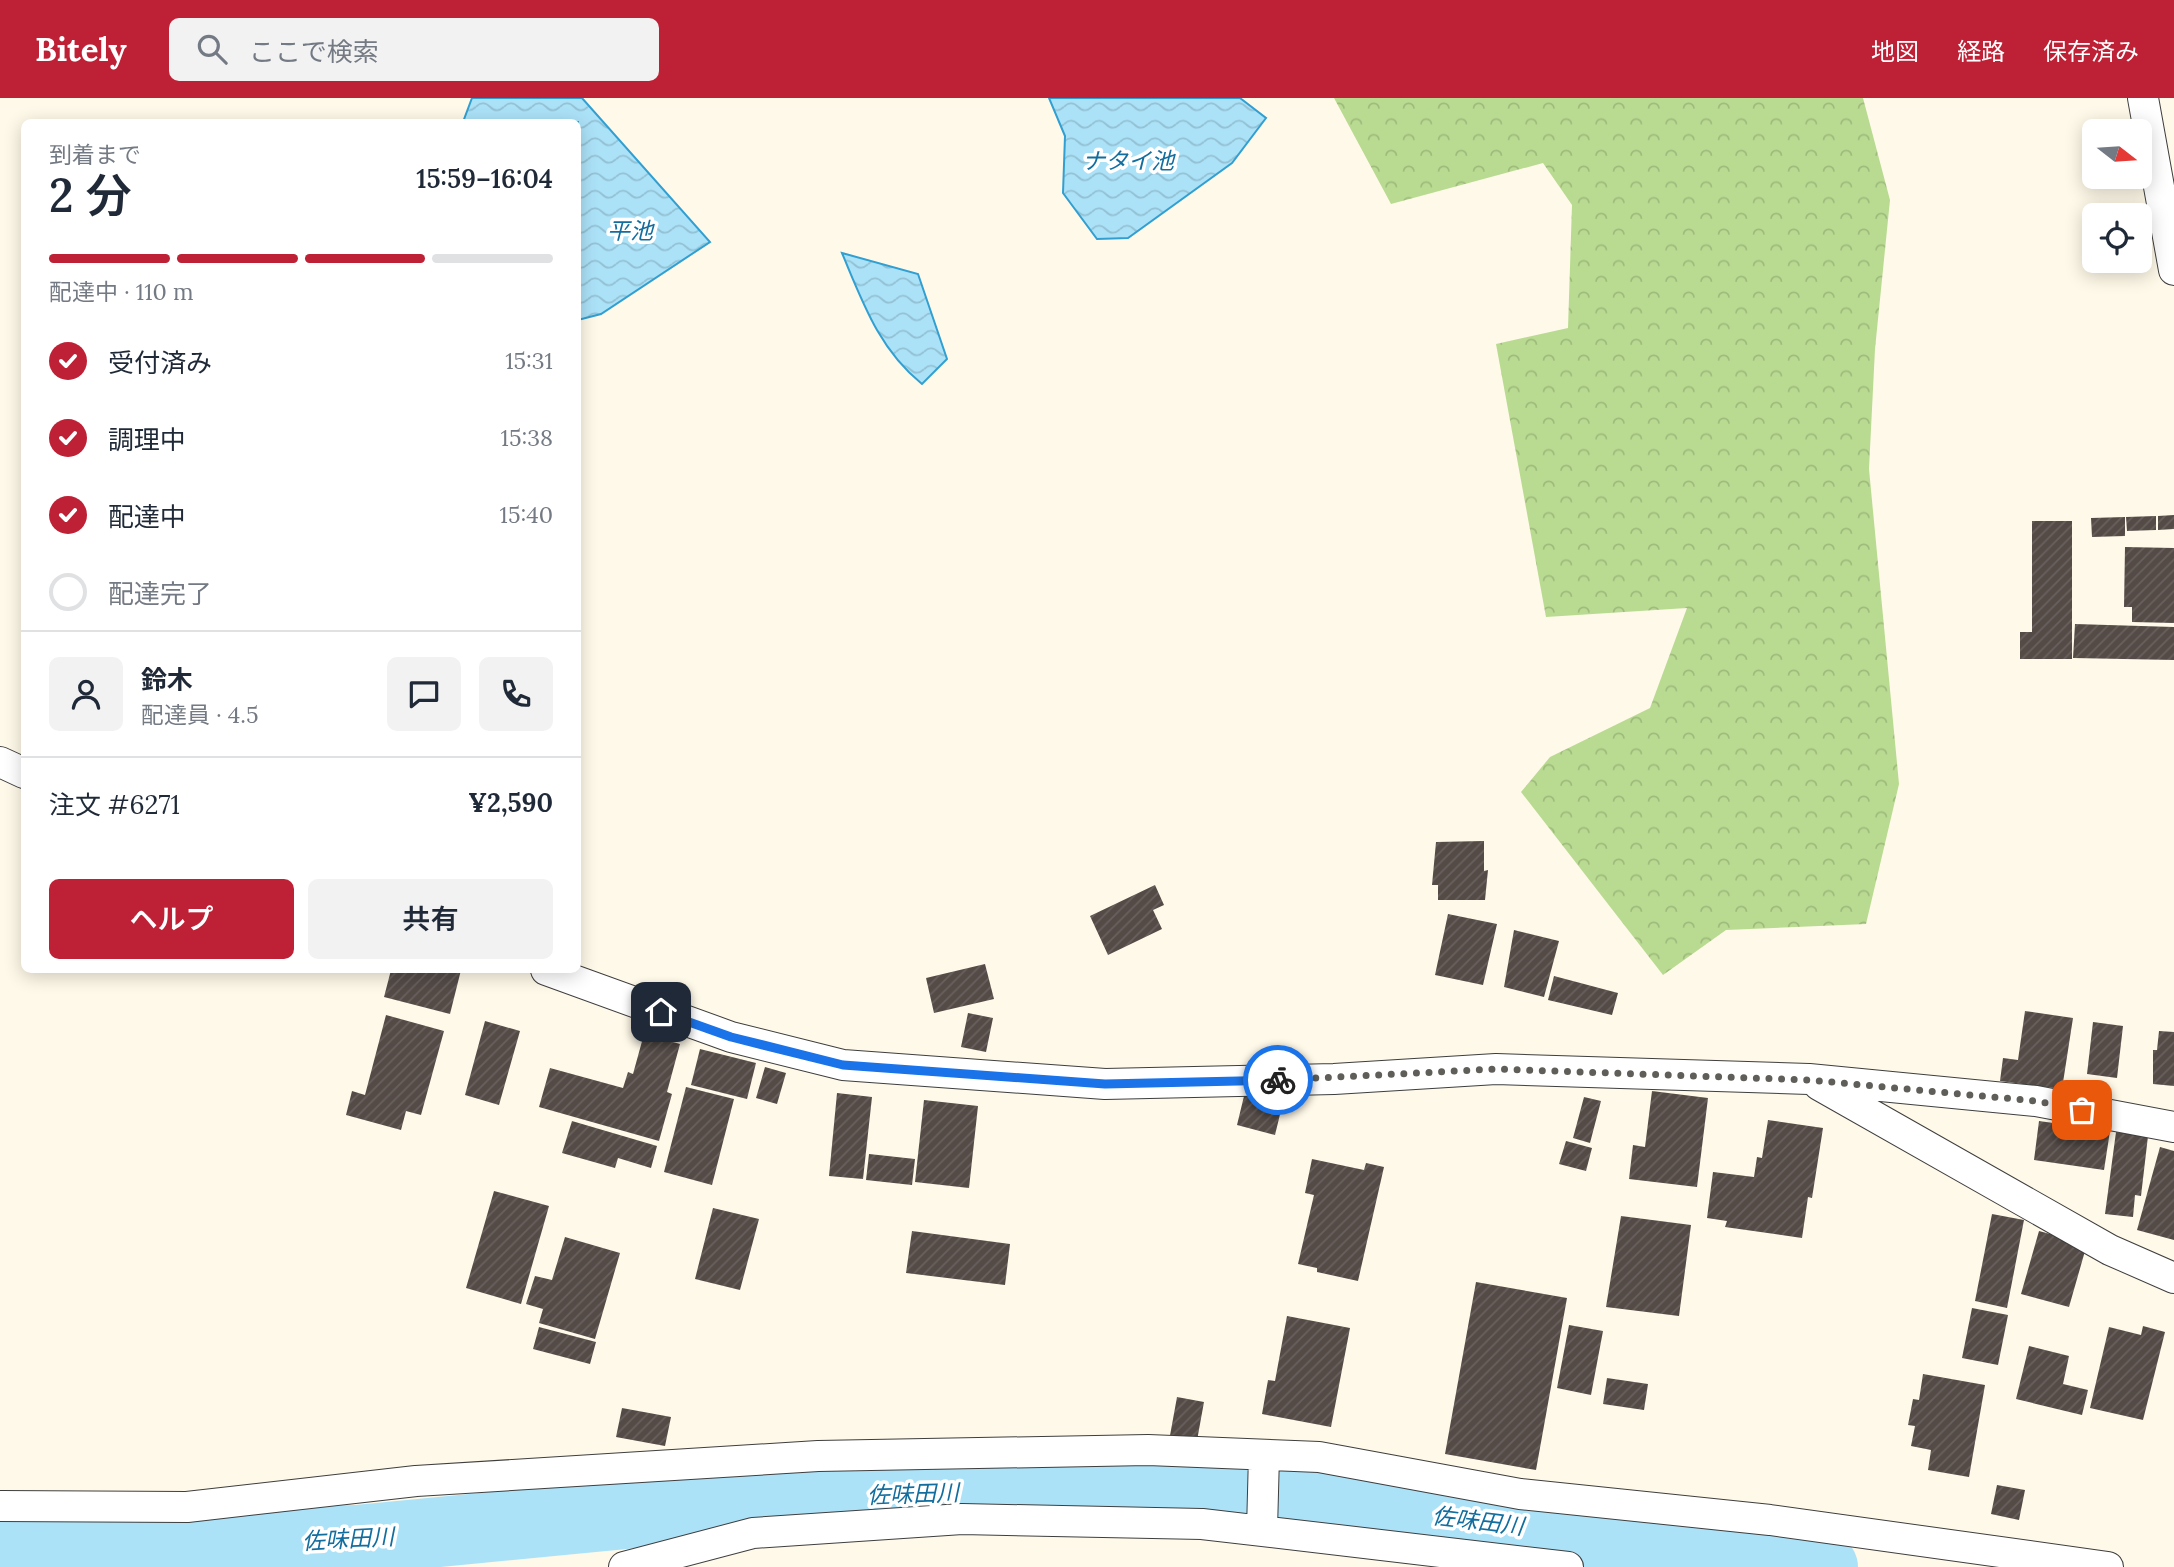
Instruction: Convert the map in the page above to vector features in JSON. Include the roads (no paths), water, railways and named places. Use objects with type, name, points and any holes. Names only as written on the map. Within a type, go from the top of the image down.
[{"type":"street","points":[[2143,98],[2174,270]]},
{"type":"street","points":[[0,762],[21,772]]},
{"type":"street","points":[[554,973],[731,1037],[843,1065],[1105,1084],[1334,1079],[1496,1069],[1809,1080],[2036,1101],[2174,1127]]},
{"type":"street","points":[[1809,1080],[2110,1250],[2174,1278]]},
{"type":"street","points":[[0,1506],[187,1507],[416,1481],[818,1457],[1149,1450],[1319,1457],[1520,1494],[1770,1520],[2108,1567]]},
{"type":"street","points":[[1262,1530],[1264,1455]]},
{"type":"street","points":[[624,1567],[753,1533],[962,1519],[1202,1524],[1567,1567]]},
{"type":"water","name":"平池","points":[[472,98],[582,98],[710,242],[601,314],[581,319],[581,119],[464,119]]},
{"type":"water","name":"ナタイ池","points":[[1049,98],[1240,98],[1266,118],[1232,163],[1128,238],[1097,239],[1063,193],[1065,136]]},
{"type":"water","points":[[842,253],[918,274],[947,359],[922,384],[894,356],[883,340],[865,307]]},
{"type":"waterway","name":"佐味田川","points":[[0,1548],[356,1540],[699,1507],[889,1493],[1035,1489],[1205,1490],[1344,1503],[1641,1540],[1823,1567]]}]
